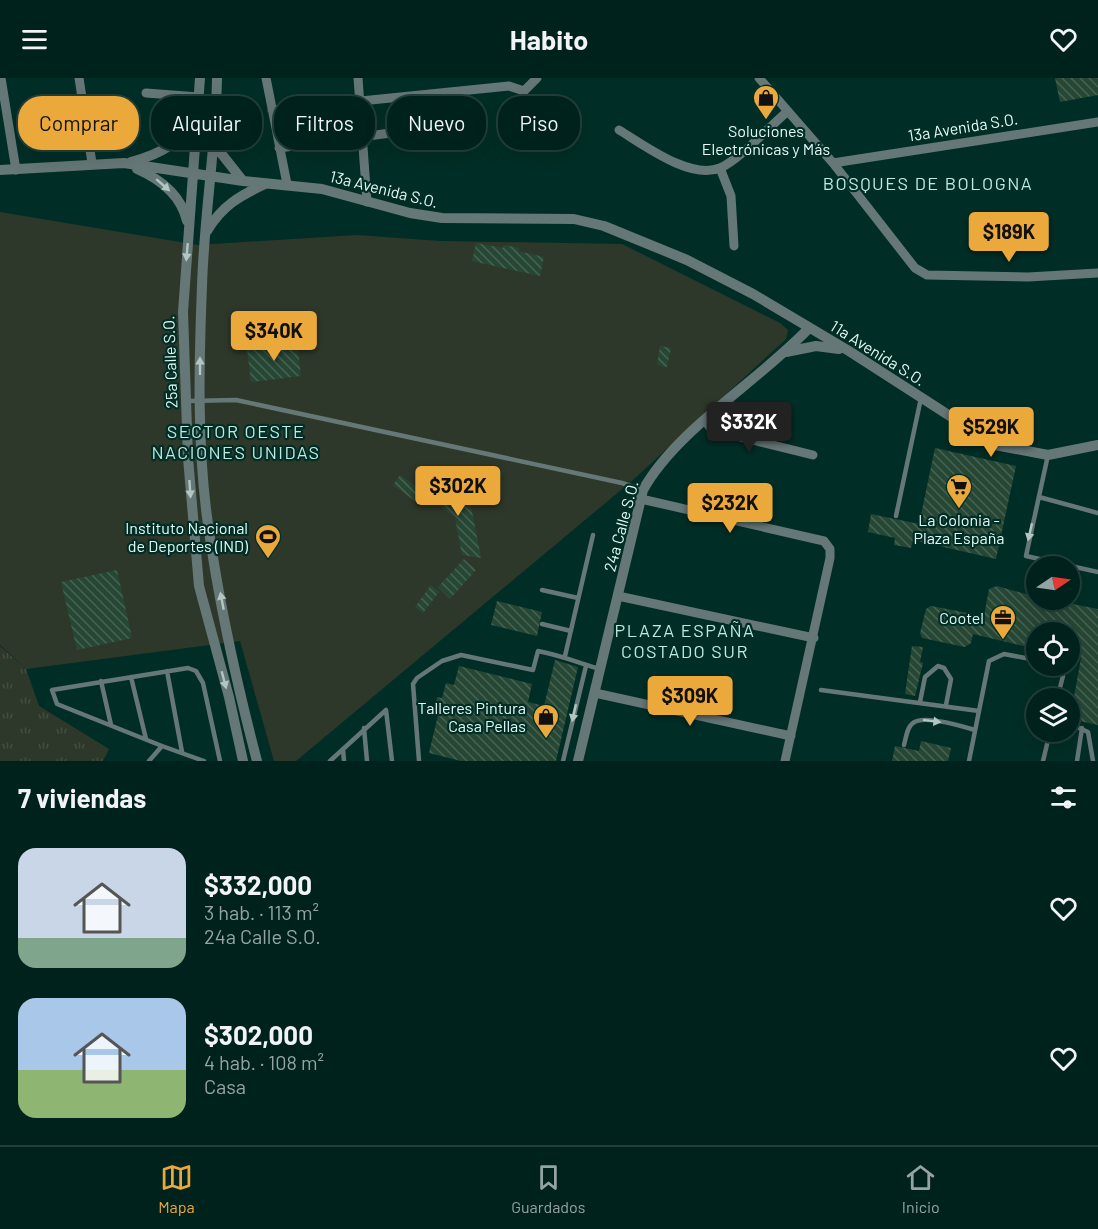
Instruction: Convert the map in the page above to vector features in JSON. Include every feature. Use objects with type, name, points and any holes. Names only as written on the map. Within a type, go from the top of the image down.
[{"type":"street","points":[[1,78],[15,170]]},
{"type":"street","points":[[79,78],[93,163]]},
{"type":"street","name":"25a Calle S.O.","points":[[199,96],[200,78]]},
{"type":"street","name":"25a Calle S.O.","points":[[216,96],[217,78]]},
{"type":"street","points":[[266,78],[274,121]]},
{"type":"street","points":[[358,78],[359,96]]},
{"type":"street","points":[[375,99],[509,86],[524,91],[537,78]]},
{"type":"street","points":[[759,78],[833,163],[915,268],[927,276],[945,278],[1098,273]]},
{"type":"street","points":[[146,93],[186,96]]},
{"type":"street","points":[[619,130],[672,161],[705,170],[720,168],[788,111]]},
{"type":"street","name":"13a Avenida S.O.","points":[[833,163],[1098,123]]},
{"type":"street","points":[[124,164],[165,150]]},
{"type":"street","name":"25a Calle S.O.","points":[[194,150],[183,312],[192,517],[199,586],[227,688],[243,761]]},
{"type":"street","name":"25a Calle S.O.","points":[[212,150],[202,283],[200,401],[207,516],[234,660],[257,761]]},
{"type":"street","points":[[219,150],[243,181]]},
{"type":"street","points":[[279,150],[287,183]]},
{"type":"street","points":[[363,150],[367,202]]},
{"type":"street","name":"13a Avenida S.O.","points":[[0,170],[93,163],[124,164],[266,184],[287,183],[322,189],[367,202],[442,218],[574,219],[604,226],[696,264],[809,328]]},
{"type":"street","points":[[124,164],[150,175],[167,188],[184,210],[189,230]]},
{"type":"street","points":[[720,168],[731,196],[734,246]]},
{"type":"street","points":[[205,234],[218,213],[229,202],[266,184]]},
{"type":"street","name":"11a Avenida S.O.","points":[[809,328],[849,351],[994,445],[1048,455],[1098,445]]},
{"type":"street","name":"24a Calle S.O.","points":[[578,761],[642,495],[666,456],[786,352],[809,328]]},
{"type":"street","points":[[786,352],[816,346],[849,351]]},
{"type":"street","points":[[705,421],[712,430],[813,455]]},
{"type":"street","points":[[642,495],[824,542],[830,549],[814,638],[785,761]]},
{"type":"street","points":[[192,517],[207,516]]},
{"type":"street","points":[[618,596],[814,638]]},
{"type":"street","points":[[595,693],[791,736]]},
{"type":"lane","points":[[896,516],[921,398]]},
{"type":"lane","points":[[186,401],[236,400],[302,413],[622,483],[642,495]]},
{"type":"lane","points":[[1048,455],[1026,556],[1098,572]]},
{"type":"lane","points":[[1039,497],[1098,513]]},
{"type":"lane","points":[[565,656],[593,535]]},
{"type":"lane","points":[[542,590],[578,598]]},
{"type":"lane","points":[[542,624],[571,631]]},
{"type":"lane","points":[[419,761],[413,684],[417,678],[442,661],[461,655],[529,670],[535,666],[538,651],[576,659],[586,666],[600,669]]},
{"type":"lane","points":[[969,761],[989,661],[1004,654],[1026,658]]},
{"type":"lane","points":[[562,761],[586,666]]},
{"type":"lane","points":[[920,702],[925,677],[938,666],[944,668],[951,679],[946,705]]},
{"type":"lane","points":[[204,761],[57,704],[51,695],[52,690],[58,687],[188,668],[200,676],[220,761]]},
{"type":"lane","points":[[167,671],[182,752]]},
{"type":"lane","points":[[131,677],[146,739]]},
{"type":"lane","points":[[101,681],[111,726]]},
{"type":"lane","points":[[821,690],[979,711]]},
{"type":"lane","points":[[330,761],[386,710],[392,761]]},
{"type":"lane","points":[[904,745],[910,724],[917,720],[927,719],[975,730]]},
{"type":"lane","points":[[364,728],[368,761]]},
{"type":"lane","points":[[1077,761],[1082,728]]},
{"type":"lane","points":[[1082,728],[1090,736],[1093,761]]},
{"type":"lane","points":[[1043,761],[1048,742]]},
{"type":"lane","points":[[149,761],[162,746]]},
{"type":"lane","points":[[343,748],[344,761]]},
{"type":"green space","name":"Instituto Nacional de Deportes (IND)","points":[[0,212],[198,245],[357,235],[440,241],[622,244],[780,323],[788,330],[786,339],[633,480],[296,761],[274,761],[240,641],[26,669],[0,645]]},
{"type":"green space","points":[[0,646],[26,669],[39,706],[109,749],[103,761],[0,761]]},
{"type":"building","points":[[1055,78],[1098,78],[1098,95],[1060,102]]},
{"type":"building","points":[[476,243],[503,248],[504,245],[519,248],[518,251],[544,257],[540,276],[472,261]]},
{"type":"building","points":[[297,343],[301,376],[251,382],[247,349]]},
{"type":"building","points":[[660,346],[671,348],[667,367],[657,365]]},
{"type":"building","points":[[935,448],[1016,466],[996,559],[913,540],[911,548],[894,545],[895,538],[868,532],[871,514],[919,524]]},
{"type":"building","points":[[400,475],[422,491],[415,501],[393,485]]},
{"type":"building","points":[[436,480],[471,506],[481,558],[462,555],[455,518],[424,493]]},
{"type":"building","points":[[464,559],[476,570],[450,599],[438,587]]},
{"type":"building","points":[[117,570],[132,638],[77,650],[61,582]]},
{"type":"building","points":[[431,585],[439,592],[423,613],[415,607]]},
{"type":"building","points":[[997,586],[1026,594],[1026,610],[1080,610],[1080,605],[1098,609],[1098,725],[1080,721],[1080,688],[1076,688],[1078,676],[1080,676],[1080,622],[1026,622],[1026,647],[973,634],[971,643],[965,647],[922,638],[920,633],[926,609],[931,606],[984,616],[989,589]]},
{"type":"building","points":[[497,601],[542,612],[537,636],[491,625]]},
{"type":"building","points":[[912,646],[923,647],[920,662],[923,663],[915,696],[905,694]]},
{"type":"building","points":[[555,660],[578,667],[556,761],[461,761],[429,753],[439,711],[434,710],[437,697],[442,698],[446,683],[454,685],[459,666],[532,684],[528,702],[544,706]]},
{"type":"building","points":[[921,741],[951,748],[948,761],[892,761],[895,746],[919,751]]},
{"type":"place","name":"Soluciones Electrónicas y Más","points":[[766,121]]},
{"type":"place","name":"La Colonia - Plaza España","points":[[959,510]]},
{"type":"place","name":"Instituto Nacional de Deportes (IND)","points":[[268,560]]},
{"type":"place","name":"Cootel","points":[[1003,641]]},
{"type":"place","name":"Talleres Pintura Casa Pellas","points":[[546,740]]},
{"type":"district","name":"BOSQUES DE BOLOGNA","points":[[928,184]]},
{"type":"district","name":"SECTOR OESTE NACIONES UNIDAS","points":[[236,442]]},
{"type":"district","name":"PLAZA ESPAÑA COSTADO SUR","points":[[685,641]]}]
